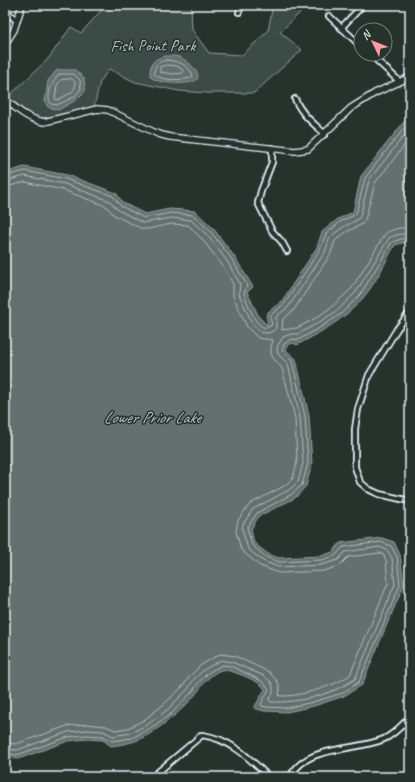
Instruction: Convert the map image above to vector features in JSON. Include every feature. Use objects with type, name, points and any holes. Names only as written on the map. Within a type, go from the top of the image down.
[{"type":"street","points":[[5,44],[14,30],[22,5]]},
{"type":"street","points":[[239,12],[241,5]]},
{"type":"street","points":[[341,28],[363,5]]},
{"type":"street","points":[[5,10],[17,21]]},
{"type":"street","points":[[329,16],[353,39]]},
{"type":"street","points":[[379,62],[399,81]]},
{"type":"street","points":[[5,100],[26,117],[44,122],[97,109],[108,110],[158,134],[170,137],[295,151],[308,149],[351,108],[375,93],[410,77]]},
{"type":"street","points":[[295,99],[303,113],[325,134]]},
{"type":"street","points":[[272,148],[272,162],[258,203],[272,231],[282,242],[287,251]]},
{"type":"street","points":[[410,312],[369,375],[358,409],[355,429],[355,467],[360,482],[379,494],[410,501]]},
{"type":"street","points":[[290,777],[299,764],[311,756],[384,739],[396,732],[410,717]]},
{"type":"street","points":[[152,777],[202,735],[212,737],[240,750],[269,777]]},
{"type":"green space","name":"Fish Point Park","points":[[106,5],[191,5],[192,30],[209,53],[242,55],[268,31],[273,5],[308,5],[280,32],[302,50],[254,93],[207,93],[179,91],[135,82],[109,69],[100,82],[94,107],[45,118],[29,113],[8,97],[48,59],[71,27],[81,33]]},
{"type":"water","points":[[166,56],[179,57],[185,60],[195,69],[198,76],[197,79],[189,83],[167,83],[151,77],[150,72],[153,63],[157,59]]},
{"type":"water","points":[[57,70],[75,70],[84,78],[85,91],[76,100],[58,110],[48,107],[45,102],[48,81]]},
{"type":"water","name":"Lower Prior Lake","points":[[410,116],[410,244],[406,242],[395,245],[372,286],[356,306],[341,319],[297,345],[293,343],[288,345],[286,350],[296,359],[309,416],[312,464],[306,486],[295,498],[259,516],[251,529],[254,543],[268,554],[279,558],[321,556],[333,552],[340,543],[382,538],[394,542],[400,555],[404,585],[362,685],[344,696],[314,706],[287,712],[264,711],[254,708],[265,689],[262,686],[241,675],[221,670],[209,677],[190,701],[175,715],[157,729],[140,739],[129,743],[111,746],[103,740],[86,739],[68,741],[18,759],[5,758],[5,173],[24,167],[67,175],[116,193],[123,203],[145,214],[170,209],[195,211],[213,228],[234,256],[253,287],[247,292],[259,317],[266,324],[268,323],[266,316],[268,312],[282,301],[317,247],[322,232],[338,219],[353,212],[361,176]]}]
